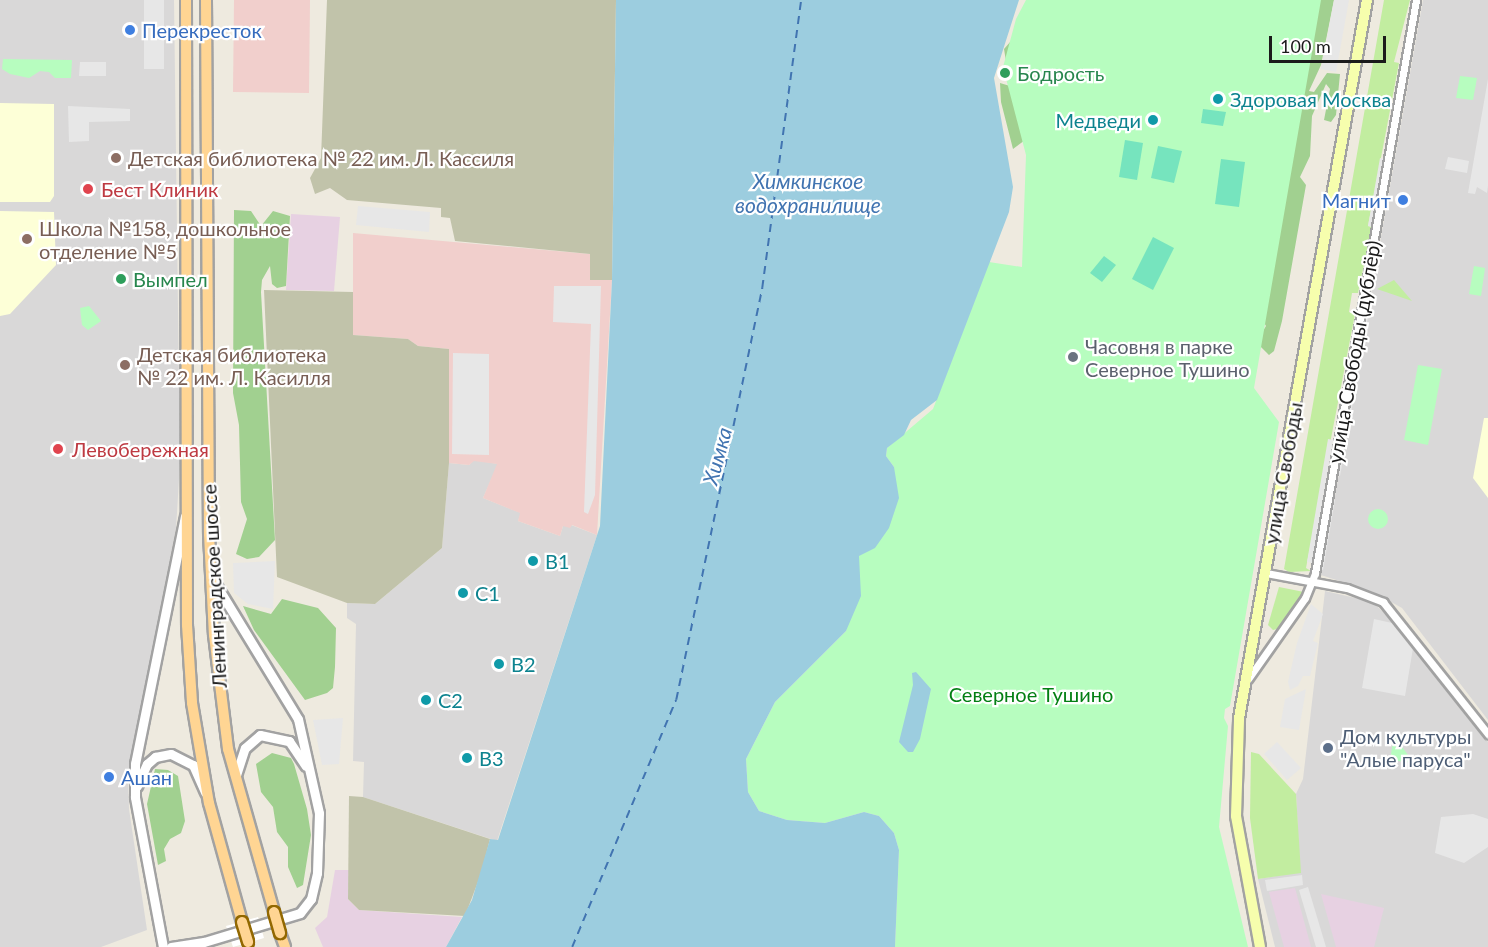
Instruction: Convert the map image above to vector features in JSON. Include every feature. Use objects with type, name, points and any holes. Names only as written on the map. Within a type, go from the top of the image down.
[{"type":"main road","name":"Ленинградское шоссе","points":[[186,0],[186,625],[191,692],[209,803],[249,945]]},
{"type":"main road","name":"Ленинградское шоссе","points":[[206,0],[210,574],[218,687],[236,783],[285,947]]},
{"type":"main road","name":"улица Свободы","points":[[1260,947],[1236,816],[1237,747],[1244,685],[1266,573],[1367,0]]},
{"type":"street","name":"улица Свободы (дублёр)","points":[[1244,685],[1305,598],[1312,581],[1416,0]]},
{"type":"street","points":[[163,947],[135,797],[138,745],[187,511]]},
{"type":"street","points":[[1266,573],[1357,592],[1389,607],[1488,734]]},
{"type":"street","points":[[171,947],[227,936],[293,916],[311,899],[320,831],[298,718],[225,604],[210,574]]},
{"type":"street","points":[[236,783],[239,759],[260,735],[289,741],[310,773]]},
{"type":"street","points":[[135,797],[147,764],[155,757],[171,754],[193,765],[209,803]]},
{"type":"shaded area","points":[[0,0],[174,0],[180,463],[176,529],[128,774],[129,809],[147,930],[101,947],[0,947]]},
{"type":"shaded area","points":[[144,0],[164,0],[164,69],[144,69]]},
{"type":"shaded area","points":[[234,0],[310,0],[309,93],[233,92]]},
{"type":"shaded area","points":[[327,0],[616,0],[612,280],[590,280],[590,254],[455,241],[450,218],[441,217],[441,208],[347,200],[330,188],[315,194],[310,178],[321,158]]},
{"type":"shaded area","points":[[1334,0],[1349,0],[1336,72],[1321,69]]},
{"type":"shaded area","points":[[1423,0],[1488,0],[1488,720],[1402,608],[1373,592],[1321,575]]},
{"type":"shaded area","points":[[80,62],[106,62],[106,76],[79,76]]},
{"type":"shaded area","points":[[1488,79],[1487,193],[1477,187],[1475,194],[1468,193]]},
{"type":"shaded area","points":[[0,103],[54,104],[54,196],[50,202],[0,202]]},
{"type":"shaded area","points":[[68,106],[130,109],[130,121],[89,122],[89,141],[69,142]]},
{"type":"shaded area","points":[[1448,157],[1469,161],[1467,173],[1445,169]]},
{"type":"shaded area","points":[[1380,158],[1384,159],[1372,227],[1368,226]]},
{"type":"shaded area","points":[[358,206],[430,212],[429,232],[356,225]]},
{"type":"shaded area","name":"Школа №158, дошкольное отделение №5","points":[[0,211],[54,212],[56,265],[10,314],[0,316]]},
{"type":"shaded area","points":[[291,214],[340,217],[334,291],[286,290]]},
{"type":"shaded area","points":[[353,233],[590,254],[590,280],[612,280],[597,535],[572,525],[570,528],[563,526],[560,536],[518,521],[520,513],[483,498],[497,464],[474,461],[469,465],[449,463],[449,349],[418,346],[408,339],[353,335]]},
{"type":"shaded area","points":[[554,286],[601,286],[595,495],[588,514],[584,512],[591,324],[553,322]]},
{"type":"shaded area","points":[[264,290],[353,292],[353,335],[408,339],[418,346],[449,349],[449,463],[442,548],[375,604],[347,603],[277,577]]},
{"type":"shaded area","points":[[1368,293],[1372,294],[1340,476],[1336,475]]},
{"type":"shaded area","points":[[453,353],[489,354],[489,455],[452,454]]},
{"type":"shaded area","points":[[1484,418],[1488,418],[1488,498],[1473,478]]},
{"type":"shaded area","points":[[1328,439],[1333,440],[1312,563],[1307,562]]},
{"type":"shaded area","points":[[474,460],[498,464],[483,498],[521,513],[518,521],[560,536],[563,526],[571,525],[597,535],[497,841],[363,797],[364,762],[353,761],[356,624],[347,618],[347,603],[375,604],[442,548],[449,463],[469,465]]},
{"type":"shaded area","points":[[1331,500],[1335,500],[1323,570],[1319,569]]},
{"type":"shaded area","points":[[275,561],[273,609],[248,604],[234,593],[233,563]]},
{"type":"shaded area","points":[[1325,591],[1373,602],[1400,629],[1488,742],[1488,947],[1275,947],[1258,879],[1300,872],[1296,794],[1303,779]]},
{"type":"shaded area","points":[[1311,604],[1323,614],[1313,641],[1318,643],[1310,676],[1303,676],[1298,686],[1290,690],[1288,682],[1297,643]]},
{"type":"shaded area","points":[[1374,619],[1392,623],[1413,648],[1405,696],[1362,688]]},
{"type":"shaded area","points":[[1306,689],[1299,730],[1280,727],[1285,699]]},
{"type":"shaded area","points":[[343,718],[339,764],[322,765],[313,720]]},
{"type":"shaded area","points":[[1277,742],[1301,768],[1287,780],[1264,754]]},
{"type":"shaded area","points":[[349,796],[363,797],[490,839],[481,874],[465,916],[359,910],[348,899]]},
{"type":"shaded area","points":[[1473,814],[1488,819],[1488,847],[1464,863],[1435,853],[1441,817]]},
{"type":"shaded area","points":[[335,870],[349,870],[348,899],[359,910],[462,917],[446,947],[323,947],[315,928],[327,917]]},
{"type":"shaded area","points":[[1302,875],[1303,885],[1267,891],[1265,880]]},
{"type":"shaded area","points":[[1308,887],[1326,947],[1316,947],[1299,890]]},
{"type":"shaded area","points":[[1295,888],[1311,947],[1284,947],[1269,892]]},
{"type":"shaded area","points":[[1321,894],[1384,908],[1374,947],[1336,947]]},
{"type":"green space","name":"Северное Тушино","points":[[1026,0],[1321,0],[1254,388],[1279,422],[1230,706],[1225,709],[1224,718],[1228,726],[1219,827],[1248,947],[895,947],[899,850],[894,833],[879,816],[864,812],[825,823],[787,820],[759,811],[748,792],[746,759],[775,702],[846,631],[859,555],[894,467],[886,456],[887,448],[933,409],[989,262],[1022,267],[1026,155],[1003,67],[1016,19]]},
{"type":"green space","points":[[1231,0],[1334,0],[1321,65],[1309,91],[1314,92],[1327,73],[1340,74],[1336,115],[1331,122],[1324,120],[1330,89],[1326,84],[1312,116],[1310,156],[1300,177],[1306,185],[1282,321],[1274,351],[1269,355],[1256,342],[1266,326],[1261,317],[1040,241],[1025,140],[1013,149],[1001,102],[1000,83],[1010,86],[1004,49],[1011,41]]},
{"type":"green space","points":[[1384,0],[1410,0],[1394,62],[1399,63],[1368,226],[1372,227],[1358,293],[1352,293],[1349,312],[1355,314],[1306,568],[1311,571],[1289,572],[1284,569]]},
{"type":"green space","points":[[3,59],[72,60],[71,78],[55,78],[49,72],[40,71],[29,78],[10,74],[2,69]]},
{"type":"green space","points":[[1460,76],[1477,78],[1473,100],[1456,98]]},
{"type":"green space","points":[[1203,109],[1226,112],[1223,126],[1201,123]]},
{"type":"green space","points":[[1125,140],[1143,143],[1137,180],[1119,177]]},
{"type":"green space","points":[[1158,146],[1182,151],[1174,183],[1151,178]]},
{"type":"green space","points":[[1221,159],[1245,162],[1239,207],[1215,204]]},
{"type":"green space","points":[[234,210],[251,211],[261,226],[273,211],[290,216],[286,286],[277,288],[272,284],[270,266],[262,280],[261,292],[275,540],[259,557],[247,559],[236,554],[247,519],[241,502],[239,425],[233,393]]},
{"type":"green space","points":[[1153,237],[1174,248],[1153,290],[1132,279]]},
{"type":"green space","points":[[1104,256],[1116,265],[1102,282],[1090,273]]},
{"type":"green space","points":[[1474,266],[1485,268],[1481,296],[1469,294]]},
{"type":"green space","points":[[1394,280],[1412,301],[1377,289]]},
{"type":"green space","points":[[89,306],[101,321],[88,330],[82,325],[80,308]]},
{"type":"green space","points":[[1418,365],[1442,369],[1428,445],[1404,440]]},
{"type":"green space","points":[[1378,509],[1385,512],[1388,519],[1385,526],[1378,529],[1371,526],[1368,519],[1371,512]]},
{"type":"green space","points":[[1279,587],[1304,592],[1277,629],[1273,630],[1268,625]]},
{"type":"green space","points":[[282,599],[318,608],[336,628],[333,688],[327,693],[305,700],[254,630],[243,606],[271,614]]},
{"type":"green space","points":[[1394,736],[1414,763],[1390,760]]},
{"type":"green space","points":[[1251,752],[1259,754],[1296,794],[1301,873],[1258,879],[1250,818]]},
{"type":"green space","points":[[272,753],[291,758],[307,809],[311,835],[303,885],[297,888],[288,867],[288,847],[277,832],[273,807],[261,792],[256,764]]},
{"type":"green space","points":[[155,769],[168,770],[178,776],[185,821],[181,833],[170,839],[164,849],[166,861],[158,865],[147,804]]},
{"type":"water","name":"Химкинское водохранилище","points":[[616,0],[1019,0],[994,78],[1013,187],[1009,212],[937,400],[911,420],[904,435],[887,448],[886,456],[894,467],[899,498],[889,528],[875,548],[859,556],[861,596],[846,631],[775,702],[746,759],[748,792],[759,811],[787,820],[825,823],[864,812],[879,816],[894,833],[899,850],[895,947],[446,947],[472,900],[490,839],[498,840],[600,526],[612,280]]},
{"type":"water","points":[[916,672],[931,689],[920,739],[913,752],[908,752],[899,742],[913,685],[912,673]]},
{"type":"pier","points":[[258,917],[264,938],[233,947],[226,926]]},
{"type":"ferry route","points":[[572,947],[676,700],[762,288],[801,0]]},
{"type":"place","name":"Перекресток","points":[[130,30]]},
{"type":"place","name":"Бодрость","points":[[1005,73]]},
{"type":"place","name":"Здоровая Москва","points":[[1218,99]]},
{"type":"place","name":"Медведи","points":[[1153,120]]},
{"type":"place","name":"Детская библиотека № 22 им. Л. Кассиля","points":[[116,158]]},
{"type":"place","name":"Бест Клиник","points":[[88,189]]},
{"type":"place","name":"Магнит","points":[[1403,200]]},
{"type":"place","name":"Школа №158, дошкольное отделение №5","points":[[27,239]]},
{"type":"place","name":"Вымпел","points":[[121,279]]},
{"type":"place","name":"Часовня в парке Северное Тушино","points":[[1073,357]]},
{"type":"place","name":"Детская библиотека № 22 им. Л. Касилля","points":[[125,365]]},
{"type":"place","name":"Левобережная","points":[[58,449]]},
{"type":"place","name":"B1","points":[[533,561]]},
{"type":"place","name":"C1","points":[[463,593]]},
{"type":"place","name":"B2","points":[[499,664]]},
{"type":"place","name":"C2","points":[[426,700]]},
{"type":"place","name":"Дом культуры \"Алые паруса\"","points":[[1328,748]]},
{"type":"place","name":"B3","points":[[467,758]]},
{"type":"place","name":"Ашан","points":[[109,777]]},
{"type":"water label","name":"Химка","points":[[717,456]]}]
